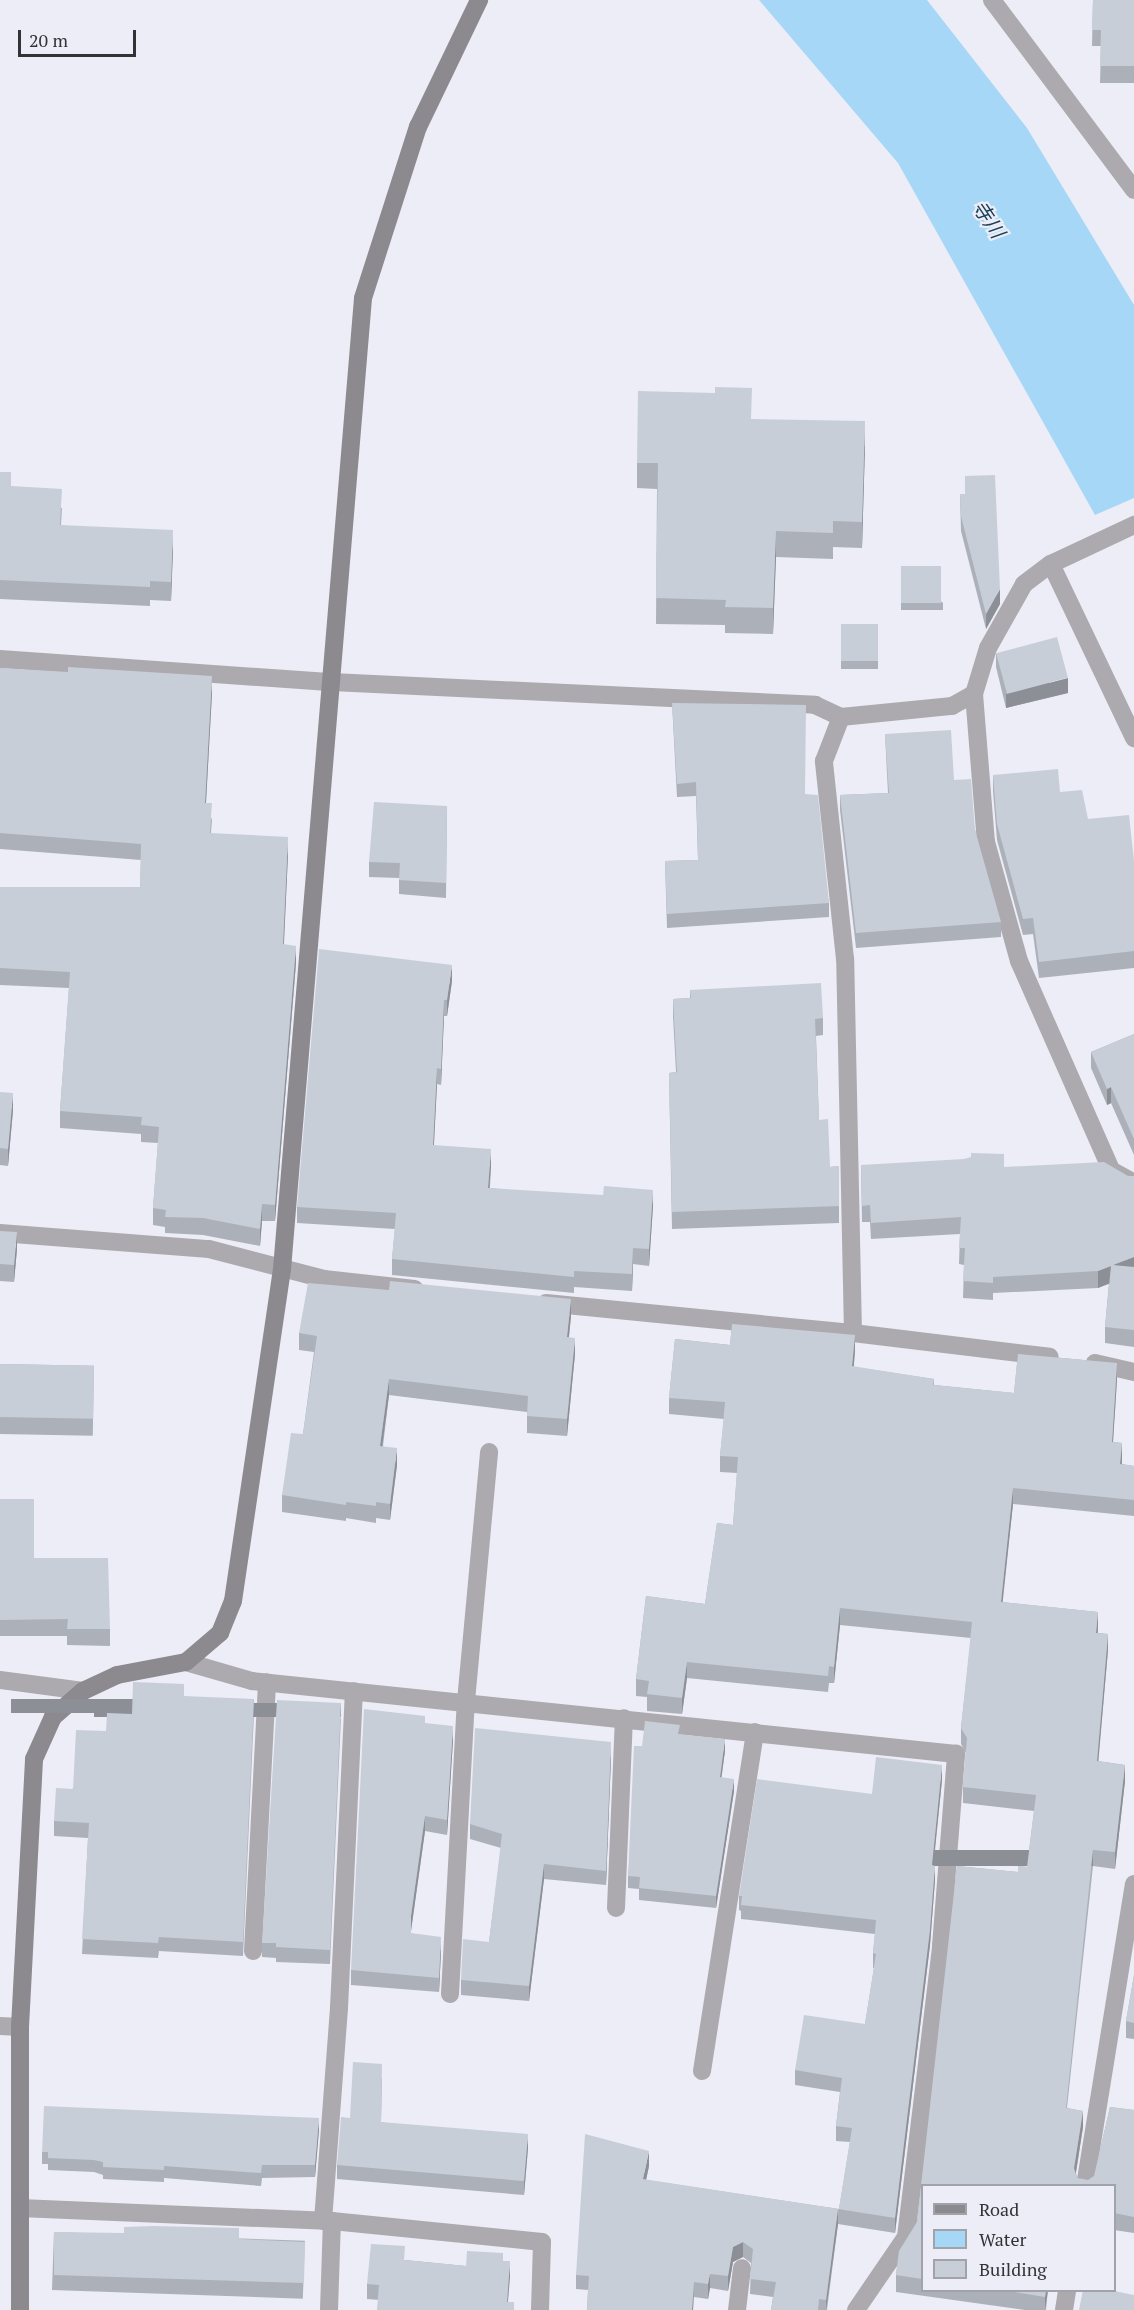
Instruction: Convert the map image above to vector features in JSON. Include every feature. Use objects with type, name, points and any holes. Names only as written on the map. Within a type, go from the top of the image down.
[{"type":"street","points":[[186,1662],[220,1633],[233,1601],[282,1269],[363,298],[418,127],[479,0]]},
{"type":"street","points":[[992,0],[1134,190]]},
{"type":"street","points":[[1134,525],[1051,564],[1024,584],[988,648],[974,694],[986,842],[1019,961],[1111,1170],[1134,1183]]},
{"type":"street","points":[[1051,564],[1134,738]]},
{"type":"street","points":[[0,659],[332,682],[815,705],[841,717],[952,706],[974,694]]},
{"type":"street","points":[[841,717],[824,761],[845,959],[853,1333]]},
{"type":"street","points":[[0,1233],[209,1249],[324,1279],[432,1291]]},
{"type":"street","points":[[527,1301],[853,1333],[1108,1365],[1134,1372]]},
{"type":"street","points":[[450,1994],[466,1701],[489,1452]]},
{"type":"street","points":[[20,2310],[21,2027],[34,1759],[53,1717],[83,1691],[117,1675],[186,1662],[267,1682],[956,1754],[941,1946],[906,2237],[855,2310]]},
{"type":"street","points":[[0,1680],[83,1691]]},
{"type":"street","points":[[254,1951],[267,1682]]},
{"type":"street","points":[[328,2310],[327,2221],[354,1690]]},
{"type":"street","points":[[616,1908],[624,1718]]},
{"type":"street","points":[[702,2071],[755,1732]]},
{"type":"street","points":[[1085,2184],[1134,1884]]},
{"type":"street","points":[[0,2025],[21,2027]]},
{"type":"street","points":[[21,2208],[327,2221],[542,2242],[540,2310]]},
{"type":"street","points":[[737,2310],[742,2268]]},
{"type":"street","points":[[1064,2310],[1067,2292]]},
{"type":"water","name":"寺川","points":[[759,0],[927,0],[1027,128],[1134,305],[1134,498],[1095,515],[898,163]]},
{"type":"building","points":[[1093,0],[1134,0],[1134,66],[1100,66],[1101,30],[1092,30]]},
{"type":"building","points":[[715,387],[752,388],[751,419],[865,421],[862,522],[833,521],[833,533],[776,531],[773,608],[725,607],[726,600],[656,598],[658,463],[637,463],[638,391],[715,393]]},
{"type":"building","points":[[0,472],[11,472],[11,486],[62,489],[60,525],[173,530],[171,582],[150,581],[150,587],[0,580]]},
{"type":"building","points":[[995,475],[1000,589],[986,614],[961,516],[960,494],[965,494],[965,476]]},
{"type":"building","points":[[901,566],[941,566],[941,603],[901,603]]},
{"type":"building","points":[[841,624],[878,624],[878,661],[841,661]]},
{"type":"building","points":[[1057,637],[1068,678],[1007,694],[996,653]]},
{"type":"building","points":[[68,667],[212,676],[205,803],[212,803],[210,833],[288,837],[283,944],[296,946],[275,1205],[262,1204],[260,1229],[203,1218],[165,1217],[166,1210],[153,1208],[159,1127],[141,1125],[142,1117],[60,1111],[70,972],[0,968],[0,887],[140,887],[141,844],[0,833],[0,668],[68,672]]},
{"type":"building","points":[[672,703],[806,705],[805,794],[818,795],[829,903],[667,914],[665,861],[698,860],[696,782],[677,784]]},
{"type":"building","points":[[951,730],[954,780],[971,779],[975,830],[1001,922],[856,933],[840,795],[889,793],[885,734]]},
{"type":"building","points":[[1058,769],[1060,792],[1082,790],[1088,819],[1129,815],[1134,861],[1134,951],[1039,962],[1033,918],[1023,919],[997,824],[993,775]]},
{"type":"building","points":[[374,802],[447,806],[446,883],[399,880],[400,863],[369,862]]},
{"type":"building","points":[[319,949],[452,965],[447,1000],[444,1000],[441,1069],[437,1068],[433,1145],[491,1149],[488,1188],[603,1195],[604,1186],[653,1190],[649,1249],[633,1248],[632,1274],[574,1271],[574,1277],[392,1259],[396,1213],[297,1207]]},
{"type":"building","points":[[821,983],[823,1018],[815,1019],[819,1120],[828,1119],[830,1167],[839,1166],[839,1206],[672,1212],[669,1073],[677,1072],[673,999],[691,998],[690,990]]},
{"type":"building","points":[[1134,1034],[1134,1139],[1111,1087],[1107,1089],[1091,1052]]},
{"type":"building","points":[[0,1092],[13,1093],[8,1149],[0,1148]]},
{"type":"building","points":[[971,1153],[1004,1154],[1004,1167],[1104,1162],[1128,1176],[1134,1176],[1134,1257],[1113,1265],[1134,1267],[1134,1330],[1105,1327],[1111,1266],[1098,1271],[993,1277],[993,1283],[963,1281],[965,1248],[959,1248],[961,1217],[871,1223],[870,1205],[862,1206],[861,1165],[964,1159],[971,1157]]},
{"type":"building","points":[[0,1231],[17,1232],[14,1265],[0,1264]]},
{"type":"building","points":[[390,1281],[571,1299],[567,1337],[575,1338],[567,1419],[527,1416],[528,1396],[389,1379],[380,1446],[397,1448],[390,1504],[376,1502],[376,1506],[346,1502],[346,1505],[282,1495],[291,1433],[303,1434],[317,1336],[299,1333],[308,1283],[389,1290]]},
{"type":"building","points":[[732,1324],[855,1335],[852,1366],[934,1379],[933,1385],[1014,1393],[1018,1354],[1117,1363],[1112,1442],[1122,1443],[1120,1464],[1134,1466],[1134,1500],[1013,1488],[1001,1602],[1098,1612],[1096,1633],[1108,1634],[1097,1761],[1125,1765],[1115,1852],[1093,1850],[1066,2108],[1083,2111],[1074,2168],[1077,2178],[1088,2180],[1094,2176],[1110,2107],[1134,2110],[1134,2217],[1116,2213],[1116,2184],[921,2184],[957,1866],[1018,1872],[1018,1866],[1027,1867],[1036,1795],[963,1787],[967,1738],[961,1728],[972,1622],[840,1608],[834,1667],[829,1666],[828,1676],[687,1662],[682,1698],[647,1694],[649,1681],[636,1679],[646,1596],[705,1604],[717,1523],[733,1525],[738,1457],[720,1456],[725,1402],[669,1398],[675,1339],[730,1345]]},
{"type":"building","points":[[0,1364],[94,1366],[93,1419],[0,1417]]},
{"type":"building","points":[[0,1499],[34,1499],[34,1558],[108,1558],[110,1629],[67,1629],[68,1619],[0,1620]]},
{"type":"building","points":[[133,1682],[184,1684],[184,1696],[254,1699],[243,1942],[159,1937],[158,1943],[82,1939],[89,1823],[54,1821],[56,1788],[73,1789],[76,1730],[106,1731],[107,1713],[132,1714]]},
{"type":"building","points":[[277,1700],[341,1703],[330,1950],[276,1947],[276,1943],[262,1943]]},
{"type":"building","points":[[364,1709],[425,1716],[425,1723],[453,1726],[447,1820],[425,1816],[411,1916],[411,1933],[441,1937],[439,1978],[351,1970]]},
{"type":"building","points":[[645,1721],[680,1725],[678,1734],[725,1739],[720,1777],[734,1779],[716,1896],[639,1888],[640,1877],[628,1876],[634,1746],[642,1746]]},
{"type":"building","points":[[475,1728],[611,1742],[606,1871],[544,1864],[529,1986],[461,1980],[463,1939],[489,1942],[502,1834],[470,1824]]},
{"type":"building","points":[[876,1757],[942,1765],[932,1865],[935,1866],[930,1930],[895,2218],[838,2209],[826,2300],[819,2299],[818,2310],[771,2310],[776,2282],[750,2279],[753,2249],[743,2242],[733,2247],[728,2276],[710,2274],[708,2284],[694,2282],[692,2310],[587,2310],[589,2276],[576,2275],[585,2134],[649,2151],[643,2179],[839,2209],[852,2128],[836,2126],[842,2078],[795,2070],[804,2015],[865,2024],[876,1954],[873,1953],[876,1920],[741,1905],[742,1896],[739,1896],[757,1779],[872,1794]]},
{"type":"building","points":[[1134,1975],[1134,2023],[1126,2021]]},
{"type":"building","points":[[353,2062],[382,2064],[381,2122],[528,2134],[524,2181],[337,2165],[341,2117],[350,2118]]},
{"type":"building","points":[[44,2106],[319,2118],[315,2165],[262,2165],[261,2173],[164,2166],[164,2170],[103,2167],[103,2162],[94,2160],[48,2158],[48,2152],[42,2152]]},
{"type":"building","points":[[921,2186],[921,2279],[896,2275],[899,2251],[917,2222]]},
{"type":"building","points":[[124,2227],[239,2228],[239,2239],[305,2242],[304,2283],[54,2275],[54,2232],[124,2233]]},
{"type":"building","points":[[371,2244],[405,2246],[404,2260],[466,2266],[467,2251],[503,2253],[503,2261],[510,2261],[507,2302],[514,2302],[514,2310],[377,2310],[379,2285],[367,2284]]},
{"type":"building","points":[[1116,2291],[1134,2295],[1134,2310],[1079,2310],[1083,2292]]},
{"type":"building","points":[[1015,2292],[1046,2292],[1045,2297]]}]
